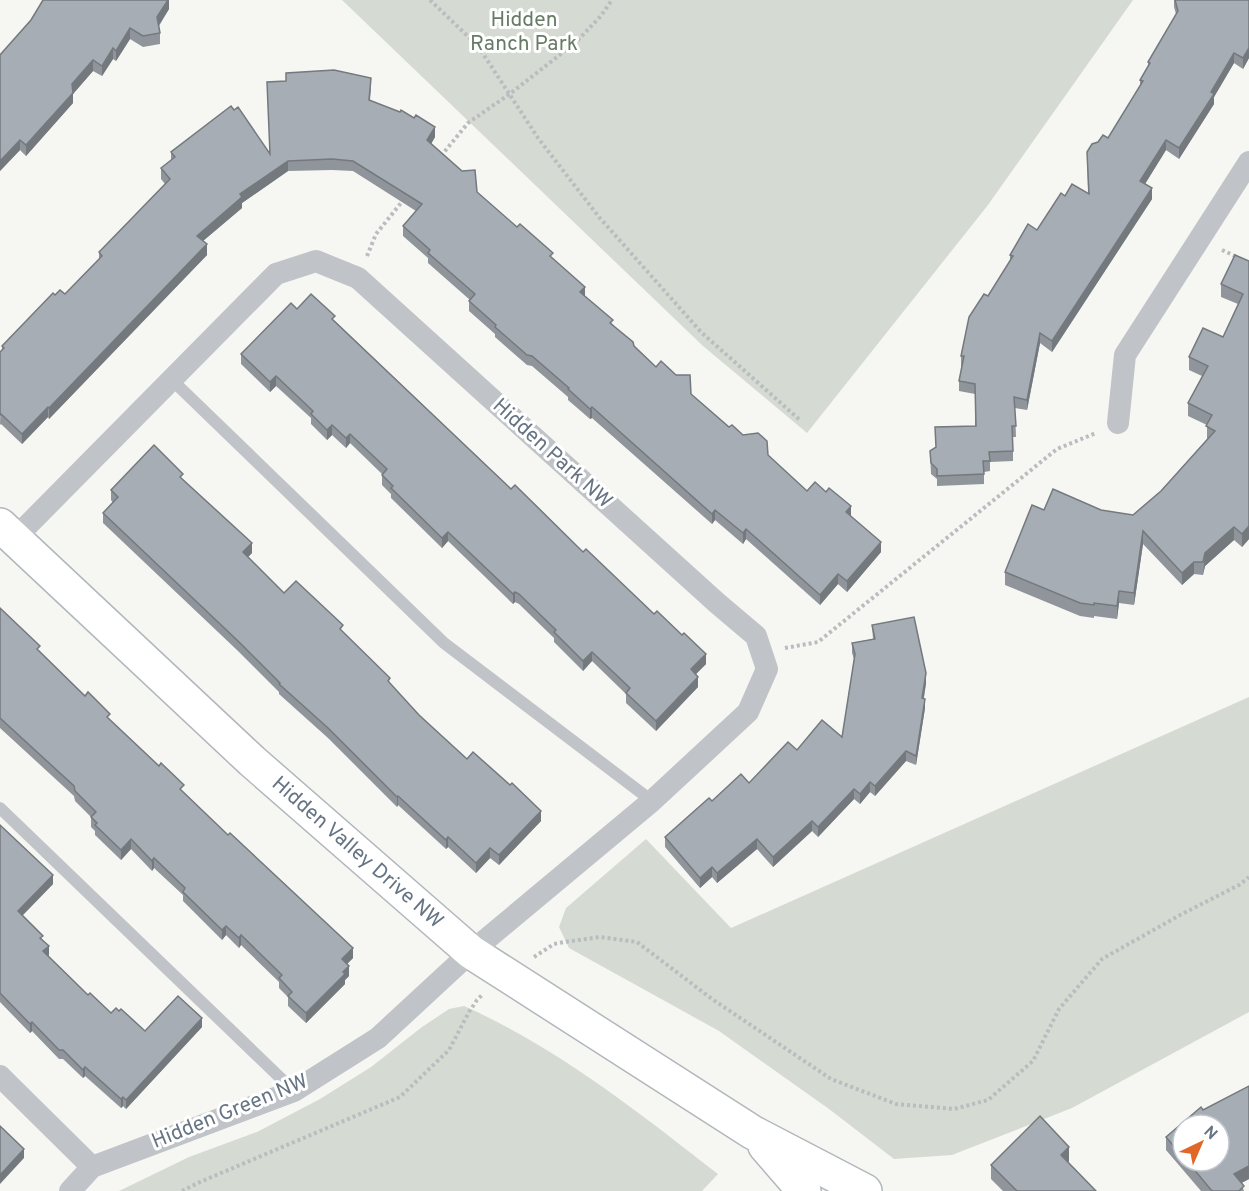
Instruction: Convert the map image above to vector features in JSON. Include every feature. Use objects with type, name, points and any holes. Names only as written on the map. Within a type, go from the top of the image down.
[{"type":"street","points":[[1118,423],[1125,355],[1249,162]]},
{"type":"street","name":"Hidden Park NW","points":[[7,532],[171,379],[276,274],[316,261],[358,278],[756,636],[762,653]]},
{"type":"street","name":"Hidden Valley Drive NW","points":[[7,532],[252,761],[471,952],[752,1131],[865,1191]]},
{"type":"street","points":[[471,952],[652,801],[748,712],[767,669],[762,653]]},
{"type":"street","name":"Hidden Green NW","points":[[70,1191],[92,1167],[294,1091],[378,1038],[471,952]]},
{"type":"street","points":[[0,1076],[92,1167]]},
{"type":"street","name":"Hidden Valley Drive NW","points":[[752,1131],[804,1191]]},
{"type":"lane","points":[[171,379],[444,643],[652,801]]},
{"type":"lane","points":[[0,808],[294,1091]]},
{"type":"path","points":[[430,0],[478,46],[537,138],[607,226],[701,332],[801,421]]},
{"type":"path","points":[[440,157],[468,123],[575,43],[600,17],[612,0]]},
{"type":"path","points":[[358,278],[375,234],[411,191]]},
{"type":"path","points":[[762,653],[818,642],[1057,449],[1118,423]]},
{"type":"path","points":[[183,1191],[400,1097],[449,1050],[477,1000],[554,944],[600,937],[637,942],[712,999],[831,1079],[896,1104],[954,1109],[988,1100],[1033,1061],[1059,1009],[1102,959],[1239,885],[1249,876]]},
{"type":"green space","name":"Hidden Ranch Park","points":[[342,0],[1133,0],[988,205],[807,433],[703,346]]},
{"type":"green space","points":[[1249,697],[1249,1012],[1072,1108],[952,1155],[894,1159],[829,1109],[719,1031],[569,948],[559,927],[566,908],[646,839],[731,928]]},
{"type":"green space","points":[[464,1006],[532,1041],[596,1082],[718,1174],[702,1191],[119,1191],[189,1157],[257,1132],[320,1099],[371,1067],[449,1009]]},
{"type":"building","points":[[43,0],[168,0],[157,17],[160,33],[143,36],[130,28],[116,51],[113,48],[102,66],[93,60],[72,84],[73,93],[26,145],[20,140],[0,161],[0,55],[31,20]]},
{"type":"building","points":[[1175,0],[1249,0],[1249,48],[1243,58],[1234,53],[1211,92],[1214,94],[1179,148],[1166,140],[1140,181],[1152,188],[1052,341],[1040,333],[1027,400],[1014,397],[1016,426],[1012,426],[1013,451],[989,452],[990,461],[983,461],[984,474],[937,476],[937,469],[931,463],[930,451],[936,447],[935,427],[976,426],[975,384],[959,381],[964,356],[961,356],[969,317],[984,294],[988,296],[1013,256],[1010,255],[1028,224],[1037,230],[1061,193],[1065,196],[1072,184],[1089,194],[1087,152],[1092,144],[1098,142],[1103,135],[1108,138],[1143,81],[1140,80],[1150,63],[1148,62],[1178,11]]},
{"type":"building","points":[[334,70],[371,78],[369,100],[400,112],[401,110],[414,118],[416,115],[435,127],[427,140],[462,171],[475,170],[477,192],[517,227],[520,224],[553,253],[550,256],[585,287],[580,292],[613,320],[610,323],[633,342],[634,346],[656,367],[661,361],[676,375],[690,375],[691,394],[729,427],[732,425],[743,435],[758,433],[767,441],[768,455],[807,491],[815,482],[826,492],[829,488],[851,506],[846,512],[881,542],[847,581],[838,574],[820,595],[746,529],[743,533],[715,510],[712,514],[592,407],[590,409],[532,356],[527,355],[495,327],[496,325],[469,301],[475,294],[428,253],[430,250],[403,226],[422,204],[353,161],[332,159],[288,161],[240,194],[242,197],[197,236],[207,244],[22,434],[0,415],[0,352],[4,348],[2,346],[53,293],[55,295],[60,290],[65,294],[102,256],[99,252],[170,179],[161,168],[175,157],[171,152],[231,106],[234,110],[238,107],[270,154],[267,82],[286,81],[286,73]]},
{"type":"building","points":[[1235,255],[1249,261],[1249,526],[1242,534],[1234,527],[1205,553],[1203,562],[1194,562],[1182,573],[1143,531],[1134,593],[1119,591],[1117,606],[1080,603],[1005,572],[1032,505],[1044,510],[1053,489],[1101,510],[1133,515],[1161,491],[1215,431],[1206,426],[1212,415],[1188,403],[1208,366],[1189,357],[1203,328],[1223,337],[1243,294],[1221,284]]},
{"type":"building","points":[[311,294],[335,316],[332,319],[511,489],[515,485],[583,552],[586,549],[654,614],[657,611],[706,654],[691,669],[698,677],[656,721],[626,693],[630,688],[592,652],[583,661],[554,632],[556,630],[519,594],[515,592],[513,594],[448,532],[442,538],[391,488],[393,486],[382,475],[387,469],[350,434],[346,438],[332,425],[327,430],[311,414],[313,411],[276,376],[270,382],[241,354],[291,303],[297,309]]},
{"type":"building","points":[[154,445],[183,474],[180,477],[252,543],[243,552],[284,593],[296,581],[343,625],[340,629],[390,678],[388,681],[419,715],[467,759],[473,752],[510,785],[512,783],[541,811],[499,855],[490,848],[476,863],[448,837],[446,840],[397,797],[103,513],[118,497],[111,490]]},
{"type":"building","points":[[0,608],[40,646],[37,649],[85,696],[88,692],[110,714],[107,717],[159,766],[161,763],[184,785],[180,789],[353,948],[342,959],[349,966],[343,972],[345,974],[306,1013],[288,996],[292,992],[279,978],[282,975],[241,935],[239,938],[226,926],[222,930],[183,892],[185,888],[154,858],[152,861],[131,839],[121,850],[95,825],[97,823],[91,817],[96,812],[75,791],[74,786],[0,718]]},
{"type":"building","points":[[914,617],[926,673],[922,698],[925,699],[916,756],[906,751],[875,786],[870,782],[860,794],[854,789],[818,827],[812,821],[773,857],[757,839],[717,873],[712,867],[700,878],[665,837],[709,798],[712,801],[741,774],[749,783],[788,742],[797,750],[822,720],[842,737],[855,654],[852,643],[875,639],[872,625]]},
{"type":"building","points":[[0,825],[53,875],[18,911],[43,936],[40,938],[49,946],[43,951],[88,995],[90,993],[111,1013],[116,1008],[119,1011],[121,1009],[145,1031],[178,996],[202,1018],[126,1100],[123,1097],[121,1099],[85,1067],[83,1070],[63,1050],[59,1050],[0,993]]},
{"type":"building","points":[[1249,1086],[1249,1166],[1234,1174],[1244,1186],[1239,1191],[1212,1191],[1197,1173],[1231,1173],[1231,1113],[1194,1113],[1201,1107],[1203,1110]]},
{"type":"building","points":[[1040,1116],[1069,1147],[1061,1155],[1096,1191],[1017,1191],[991,1165]]},
{"type":"building","points":[[0,1126],[24,1149],[0,1175]]},
{"type":"building","points":[[1171,1133],[1171,1143],[1166,1137]]}]
